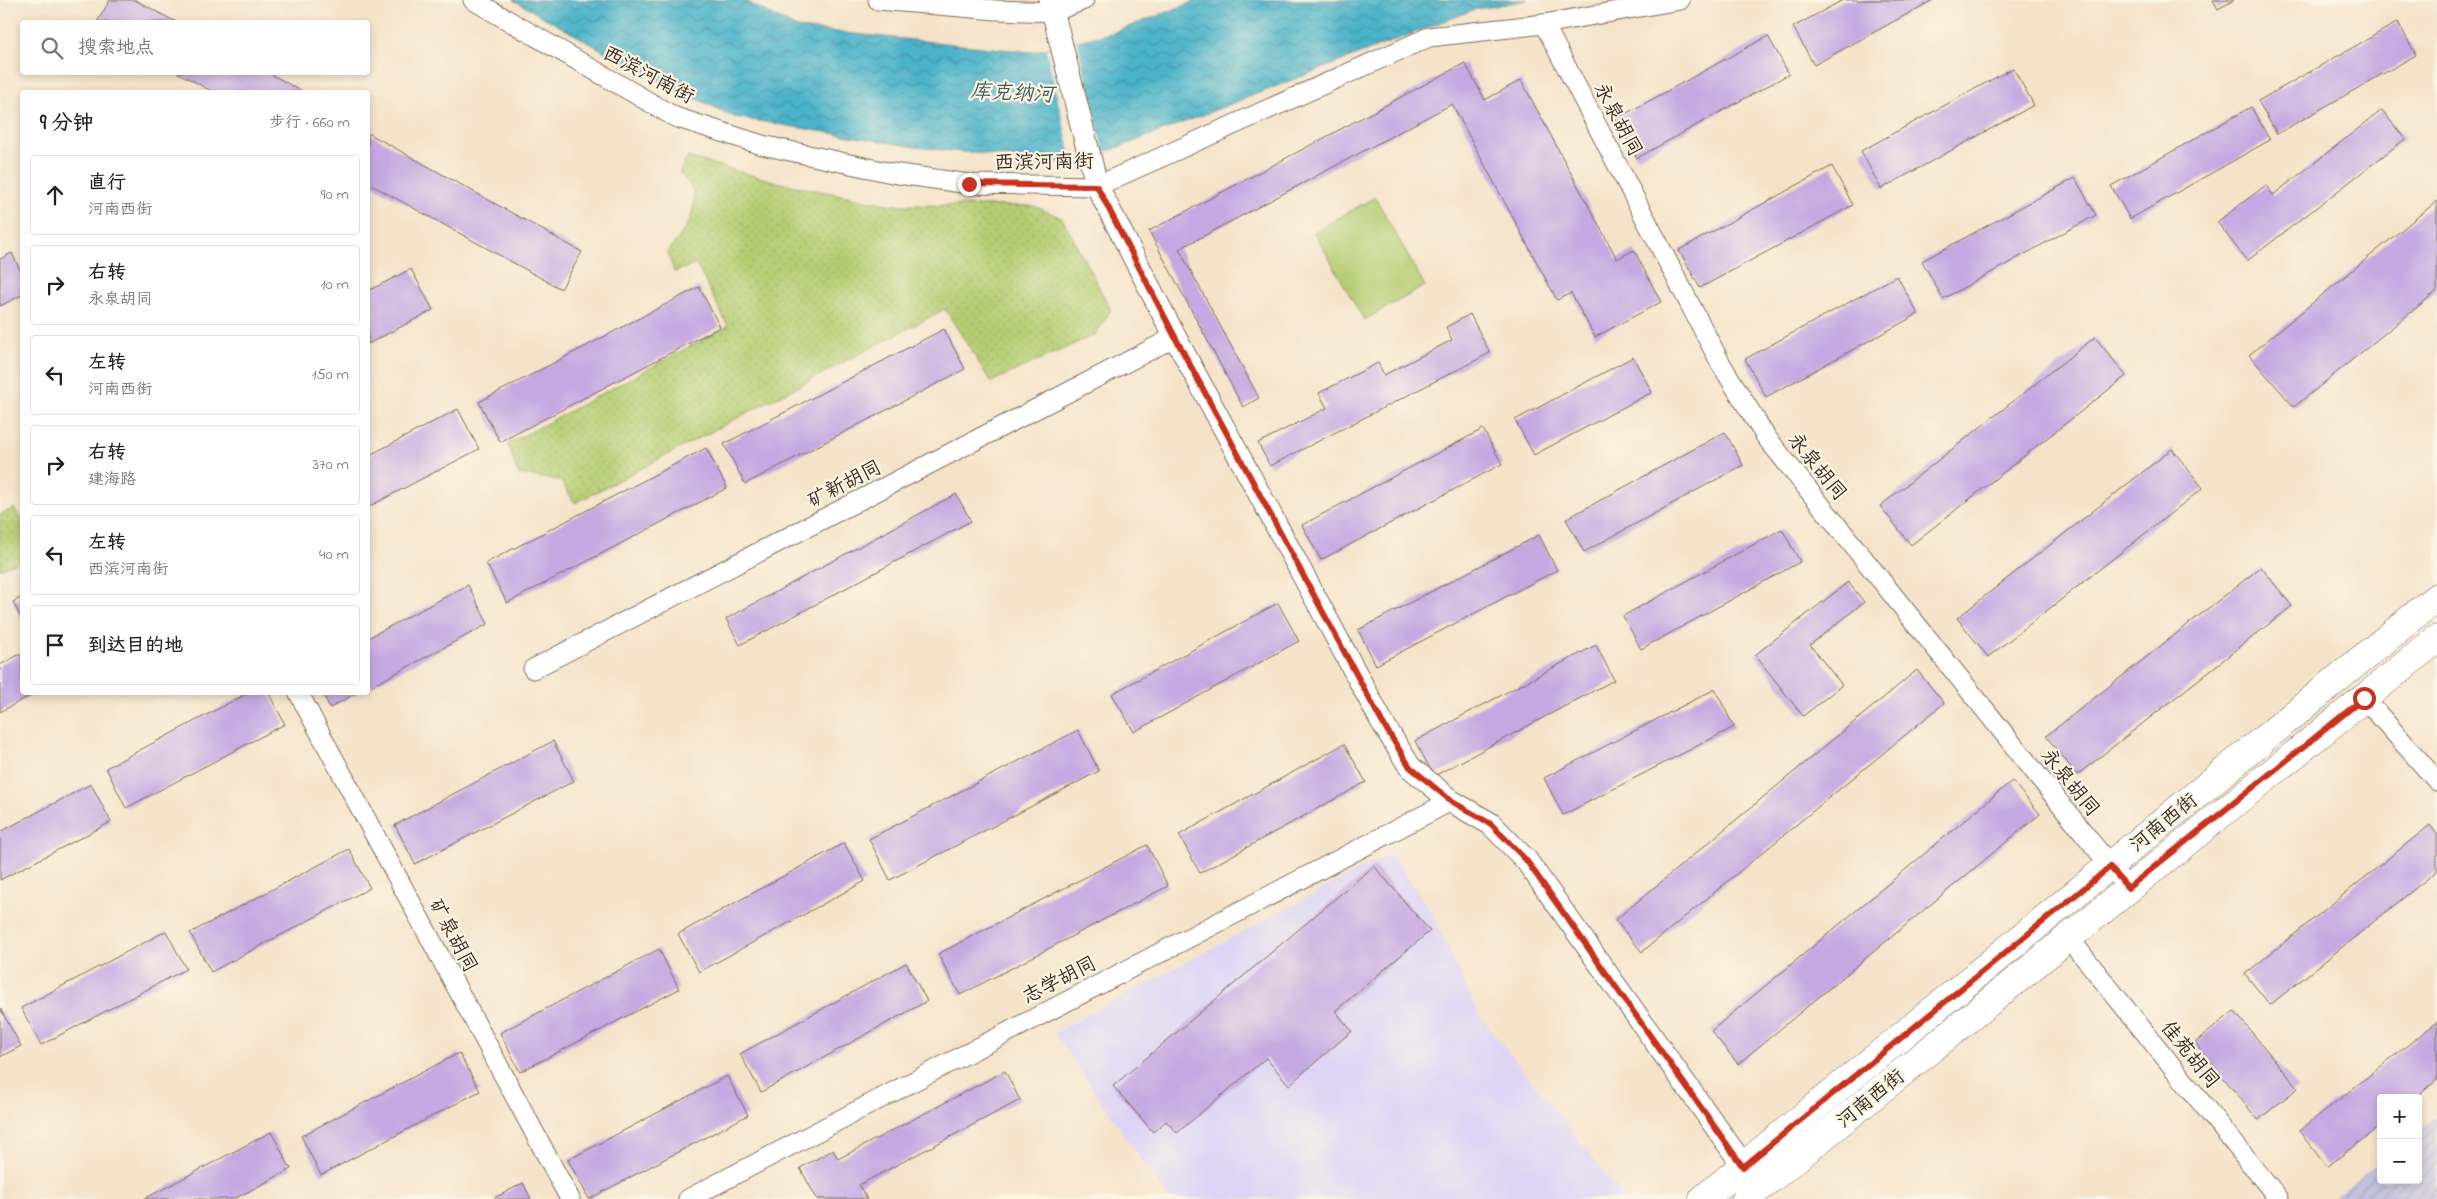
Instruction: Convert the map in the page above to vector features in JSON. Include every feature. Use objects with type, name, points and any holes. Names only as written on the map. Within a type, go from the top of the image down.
[{"type":"main road","name":"河南西街","points":[[1749,1185],[2110,867],[2437,597]]},
{"type":"main road","name":"河南西街","points":[[1703,1199],[1749,1185],[2068,937],[2437,639]]},
{"type":"street","name":"西滨河南街","points":[[473,0],[675,117],[762,144],[892,173],[969,184],[1097,186],[1429,37],[1544,24],[1680,0]]},
{"type":"street","points":[[878,0],[1053,14],[1084,0]]},
{"type":"street","points":[[1053,14],[1097,186],[1175,337],[1382,722],[1410,767],[1451,801],[1491,824],[1526,860],[1749,1185]]},
{"type":"street","name":"永泉胡同","points":[[1544,24],[1721,364],[1766,437],[2128,888]]},
{"type":"street","name":"矿新胡同","points":[[533,669],[1175,337]]},
{"type":"street","name":"矿泉胡同","points":[[300,695],[570,1199]]},
{"type":"street","points":[[2364,698],[2437,782]]},
{"type":"street","name":"志学胡同","points":[[688,1199],[1451,801]]},
{"type":"street","name":"佳苑胡同","points":[[2068,937],[2279,1199]]},
{"type":"shaded area","points":[[1391,853],[1433,915],[1479,1015],[1623,1196],[1620,1199],[1169,1199],[1054,1033]]},
{"type":"shaded area","points":[[2437,1116],[2437,1199],[2332,1199],[2377,1163],[2377,1184],[2422,1184],[2422,1128]]},
{"type":"green space","points":[[688,157],[780,183],[892,205],[1034,206],[1062,218],[1111,310],[1096,334],[991,382],[945,309],[575,503],[560,480],[518,474],[508,444],[728,326],[696,264],[674,272],[668,252],[688,224],[693,208],[693,191],[679,172]]},
{"type":"green space","points":[[1375,197],[1425,286],[1364,320],[1314,232]]},
{"type":"green space","points":[[14,508],[20,518],[20,561],[0,569],[0,515]]},
{"type":"water","name":"库克纳河","points":[[513,0],[744,0],[797,28],[1031,52],[1115,32],[1198,0],[1527,0],[1473,10],[1115,149],[1060,162],[916,147],[734,117],[634,68]]},
{"type":"pier","points":[[1077,42],[1103,151],[1072,159],[1046,49]]},
{"type":"building","points":[[110,0],[135,0],[172,20],[98,20]]},
{"type":"building","points":[[1843,0],[1933,0],[1814,65],[1793,27]]},
{"type":"building","points":[[2213,0],[2234,0],[2218,9]]},
{"type":"building","points":[[2398,22],[2416,55],[2277,134],[2258,101]]},
{"type":"building","points":[[1768,36],[1789,74],[1637,158],[1616,119]]},
{"type":"building","points":[[1465,63],[1485,100],[1521,80],[1617,259],[1634,250],[1661,302],[1595,337],[1571,293],[1557,300],[1452,104],[1179,249],[1259,398],[1243,407],[1149,231]]},
{"type":"building","points":[[2013,68],[2034,105],[1881,189],[1861,151]]},
{"type":"building","points":[[182,75],[272,75],[299,90],[209,90]]},
{"type":"building","points":[[2251,107],[2270,140],[2130,219],[2111,186]]},
{"type":"building","points":[[2382,110],[2405,139],[2247,261],[2217,222],[2266,185],[2273,195]]},
{"type":"building","points":[[370,134],[582,252],[561,289],[370,184]]},
{"type":"building","points":[[1832,166],[1853,205],[1700,288],[1679,250]]},
{"type":"building","points":[[2075,178],[2096,215],[1943,299],[1922,261]]},
{"type":"building","points":[[2437,201],[2437,291],[2294,407],[2249,355]]},
{"type":"building","points":[[12,253],[20,270],[20,296],[0,306],[0,259]]},
{"type":"building","points":[[411,269],[433,310],[370,343],[370,290]]},
{"type":"building","points":[[1897,276],[1918,314],[1766,397],[1745,359]]},
{"type":"building","points":[[699,287],[720,327],[500,442],[479,402]]},
{"type":"building","points":[[1470,314],[1490,353],[1270,466],[1258,443],[1327,408],[1319,393],[1378,363],[1384,375],[1452,340],[1446,327]]},
{"type":"building","points":[[944,329],[965,369],[745,484],[724,444]]},
{"type":"building","points":[[2095,337],[2126,376],[1911,545],[1880,506]]},
{"type":"building","points":[[1633,357],[1652,392],[1534,455],[1515,420]]},
{"type":"building","points":[[458,409],[479,449],[370,506],[370,455]]},
{"type":"building","points":[[1483,429],[1502,464],[1321,560],[1302,525]]},
{"type":"building","points":[[1725,432],[1743,465],[1584,552],[1566,519]]},
{"type":"building","points":[[706,448],[727,488],[507,603],[486,563]]},
{"type":"building","points":[[2172,449],[2203,488],[1988,657],[1957,618]]},
{"type":"building","points":[[956,494],[971,521],[740,645],[726,619]]},
{"type":"building","points":[[1782,529],[1800,562],[1641,649],[1623,616]]},
{"type":"building","points":[[1539,535],[1557,570],[1376,665],[1358,630]]},
{"type":"building","points":[[2261,567],[2292,606],[2077,775],[2046,736]]},
{"type":"building","points":[[1848,582],[1864,602],[1810,645],[1842,685],[1803,716],[1755,655]]},
{"type":"building","points":[[468,585],[488,624],[370,687],[370,637]]},
{"type":"building","points":[[20,598],[20,616],[13,602]]},
{"type":"building","points":[[1278,603],[1299,641],[1134,732],[1112,694]]},
{"type":"building","points":[[1596,645],[1614,680],[1434,776],[1415,741]]},
{"type":"building","points":[[20,654],[20,695],[31,695],[0,712],[0,665]]},
{"type":"building","points":[[1917,670],[1944,703],[1642,952],[1615,920]]},
{"type":"building","points":[[1715,689],[1734,727],[1563,815],[1544,778]]},
{"type":"building","points":[[244,695],[270,695],[285,724],[126,808],[106,768]]},
{"type":"building","points":[[324,695],[353,695],[330,708]]},
{"type":"building","points":[[1078,730],[1099,771],[890,880],[869,839]]},
{"type":"building","points":[[553,741],[574,781],[415,864],[395,825]]},
{"type":"building","points":[[1344,744],[1366,782],[1200,873],[1179,835]]},
{"type":"building","points":[[2012,781],[2040,814],[1738,1064],[1711,1031]]},
{"type":"building","points":[[91,784],[111,822],[0,880],[0,832]]},
{"type":"building","points":[[2430,825],[2437,834],[2437,871],[2270,1005],[2245,974]]},
{"type":"building","points":[[844,843],[865,881],[699,972],[678,934]]},
{"type":"building","points":[[1147,845],[1168,886],[960,995],[938,954]]},
{"type":"building","points":[[349,849],[370,888],[211,972],[190,933]]},
{"type":"building","points":[[1374,866],[1430,931],[1335,1011],[1352,1031],[1289,1085],[1266,1058],[1177,1133],[1166,1121],[1153,1132],[1113,1086]]},
{"type":"building","points":[[166,931],[186,969],[41,1045],[21,1008]]},
{"type":"building","points":[[659,949],[679,989],[520,1072],[500,1033]]},
{"type":"building","points":[[906,963],[927,1001],[761,1092],[740,1054]]},
{"type":"building","points":[[0,1008],[21,1046],[0,1057]]},
{"type":"building","points":[[2234,1011],[2298,1088],[2258,1120],[2195,1043]]},
{"type":"building","points":[[2437,1022],[2437,1080],[2420,1094],[2377,1094],[2377,1128],[2327,1167],[2299,1131]]},
{"type":"building","points":[[459,1053],[480,1091],[321,1175],[301,1136]]},
{"type":"building","points":[[1005,1071],[1020,1100],[859,1185],[867,1199],[817,1199],[800,1168],[833,1150],[838,1159]]},
{"type":"building","points":[[727,1076],[748,1115],[589,1199],[568,1160]]},
{"type":"building","points":[[271,1132],[291,1169],[234,1199],[144,1199]]},
{"type":"building","points":[[523,1183],[531,1199],[493,1199]]},
{"type":"route","points":[[969,184],[1097,186],[1175,337],[1382,722],[1410,767],[1451,801],[1491,824],[1526,860],[1743,1167],[2110,867],[2128,888],[2364,698]]}]
